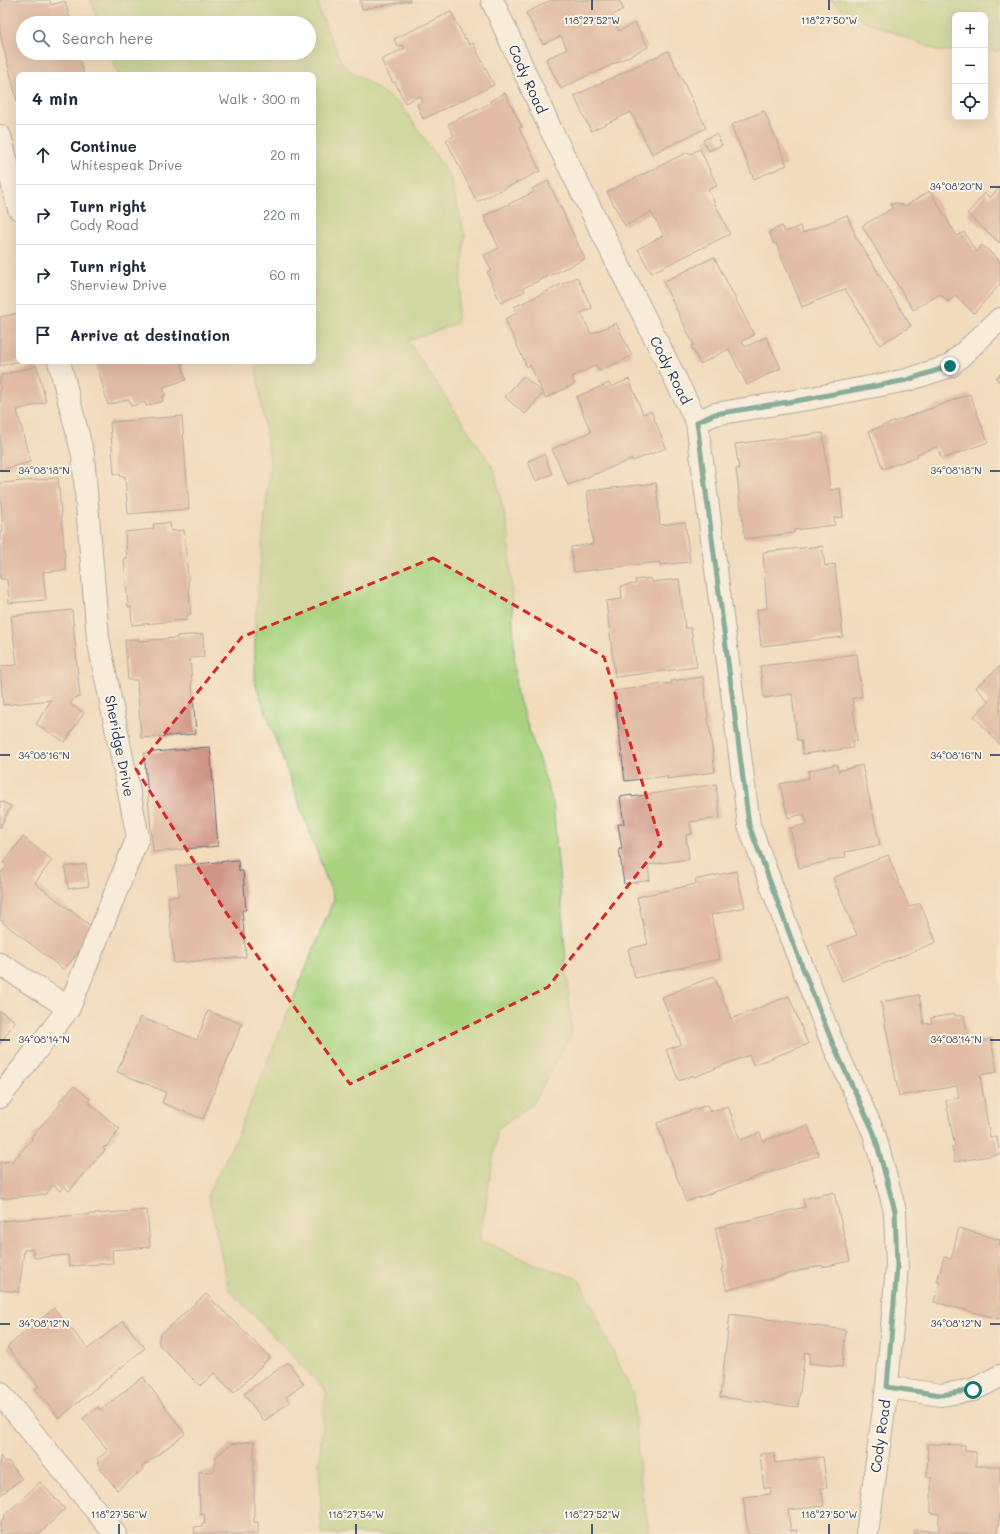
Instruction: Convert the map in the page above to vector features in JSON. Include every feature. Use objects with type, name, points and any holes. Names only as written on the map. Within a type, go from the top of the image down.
[{"type":"street","name":"Cody Road","points":[[492,0],[550,128],[697,422],[749,825],[829,1034],[874,1133],[895,1211],[897,1266],[887,1387],[866,1534]]},
{"type":"street","points":[[0,136],[16,197]]},
{"type":"street","points":[[697,422],[715,414],[807,399],[907,380],[950,366],[1000,319]]},
{"type":"street","name":"Sheridge Drive","points":[[0,1097],[69,1008],[138,837],[98,638],[83,455],[59,364]]},
{"type":"street","points":[[0,964],[69,1008]]},
{"type":"street","points":[[887,1387],[941,1395],[973,1390],[1000,1376]]},
{"type":"street","points":[[0,1393],[115,1534]]},
{"type":"highlighted area","points":[[433,558],[604,657],[661,844],[548,987],[350,1084],[227,914],[136,769],[242,637]]},
{"type":"green space","points":[[91,0],[319,0],[319,10],[342,64],[402,106],[450,176],[465,236],[457,323],[408,341],[494,469],[509,535],[516,691],[553,802],[572,1033],[533,1104],[498,1128],[480,1240],[532,1263],[579,1279],[633,1394],[642,1494],[650,1534],[322,1534],[319,1463],[326,1391],[229,1290],[208,1194],[238,1134],[334,899],[255,683],[255,621],[270,462],[255,364],[316,364],[316,72],[117,72],[113,60],[316,60],[316,16],[97,16]]},
{"type":"green space","points":[[830,0],[1000,0],[1000,51],[988,51],[988,12],[952,12],[952,51],[939,51],[850,15]]},
{"type":"building","points":[[0,0],[50,0],[51,5],[65,1],[69,16],[16,16],[16,60],[80,60],[83,72],[16,72],[16,97],[0,33]]},
{"type":"building","points":[[360,0],[410,0],[410,1],[362,9]]},
{"type":"building","points":[[551,0],[619,0],[623,9],[611,16],[619,31],[635,23],[648,47],[561,89],[546,59],[567,49],[561,36],[543,44],[526,13]]},
{"type":"building","points":[[451,12],[469,45],[473,43],[494,85],[423,119],[417,104],[423,101],[420,96],[405,103],[395,82],[393,83],[381,60],[405,48],[403,45],[398,47],[394,39]]},
{"type":"building","points":[[668,51],[706,128],[652,154],[631,112],[591,131],[574,96]]},
{"type":"building","points":[[505,93],[522,127],[519,128],[540,171],[477,202],[446,140],[454,136],[448,124],[491,103],[490,101]]},
{"type":"building","points":[[764,111],[787,165],[754,179],[731,125]]},
{"type":"building","points":[[716,134],[722,145],[709,151],[703,140]]},
{"type":"building","points":[[700,149],[717,186],[708,190],[730,234],[651,273],[638,249],[664,235],[651,212],[625,226],[607,192],[688,152],[690,154]]},
{"type":"building","points":[[548,181],[585,259],[523,288],[525,291],[501,303],[487,272],[491,270],[484,255],[499,248],[484,216],[534,192],[532,189]]},
{"type":"building","points":[[1000,187],[1000,243],[967,214],[985,193],[990,198]]},
{"type":"building","points":[[930,191],[957,236],[964,232],[976,252],[982,245],[1000,261],[1000,284],[974,313],[955,295],[949,302],[940,294],[913,310],[862,226],[893,208],[891,204],[897,203],[905,206]]},
{"type":"building","points":[[847,215],[856,237],[911,326],[880,345],[845,289],[802,307],[776,243],[774,244],[769,232],[782,226],[785,232],[800,226],[803,233]]},
{"type":"building","points":[[714,257],[754,335],[742,341],[745,347],[766,337],[781,368],[747,385],[729,349],[700,364],[691,346],[694,345],[663,282]]},
{"type":"building","points":[[577,277],[592,308],[581,313],[591,334],[616,323],[632,356],[599,371],[596,365],[572,377],[575,384],[545,398],[530,365],[527,367],[505,319],[517,313],[514,307]]},
{"type":"building","points":[[16,314],[16,362],[0,366],[0,317]]},
{"type":"building","points":[[97,364],[182,364],[186,380],[163,387],[165,396],[162,397],[163,401],[146,406],[145,402],[131,406],[129,399],[108,405]]},
{"type":"building","points":[[37,366],[46,402],[17,410],[30,462],[0,470],[0,378],[2,375]]},
{"type":"building","points":[[1000,374],[1000,383],[996,378]]},
{"type":"building","points":[[523,376],[543,393],[525,414],[505,397]]},
{"type":"building","points":[[629,379],[643,414],[651,411],[666,448],[633,461],[632,459],[568,485],[552,449],[591,432],[576,397],[609,383],[611,387]]},
{"type":"building","points":[[970,394],[988,442],[942,459],[937,447],[883,469],[869,431]]},
{"type":"building","points":[[182,416],[189,509],[128,514],[125,476],[121,477],[120,474],[114,474],[110,422]]},
{"type":"building","points":[[823,433],[830,490],[840,488],[843,517],[834,518],[835,525],[794,530],[794,533],[745,539],[736,469],[739,469],[735,444]]},
{"type":"building","points":[[544,454],[552,474],[536,481],[528,461]]},
{"type":"building","points":[[58,478],[66,570],[43,572],[46,600],[9,603],[7,579],[0,579],[0,533],[3,532],[0,483]]},
{"type":"building","points":[[656,483],[660,525],[685,522],[690,562],[660,565],[660,562],[574,572],[571,547],[593,544],[587,491]]},
{"type":"building","points":[[170,523],[171,531],[184,530],[191,614],[187,614],[187,620],[132,625],[131,607],[128,607],[124,558],[127,558],[125,532],[154,529],[153,524]]},
{"type":"building","points":[[822,546],[825,566],[835,564],[843,637],[761,646],[757,610],[767,608],[763,552]]},
{"type":"building","points":[[651,578],[652,582],[679,579],[685,628],[691,628],[697,667],[615,677],[606,601],[622,599],[621,586],[636,584],[635,580]]},
{"type":"building","points":[[72,610],[80,697],[74,698],[70,704],[84,713],[65,742],[36,724],[51,700],[3,705],[0,666],[17,665],[11,616]]},
{"type":"building","points":[[203,634],[204,657],[190,658],[196,734],[141,738],[137,680],[128,680],[125,640],[139,639],[139,641]]},
{"type":"building","points":[[857,654],[862,697],[852,698],[857,741],[852,741],[853,748],[803,754],[801,740],[797,740],[792,694],[764,698],[760,666]]},
{"type":"building","points":[[1000,666],[1000,745],[974,716],[989,702],[976,687]]},
{"type":"building","points":[[703,677],[715,772],[667,779],[667,776],[625,781],[614,691]]},
{"type":"building","points":[[210,747],[218,846],[153,852],[144,753]]},
{"type":"building","points":[[837,764],[838,771],[862,765],[880,845],[845,852],[846,857],[799,868],[790,828],[807,824],[804,814],[788,818],[780,784],[809,778],[808,771]]},
{"type":"building","points":[[716,784],[720,818],[690,822],[692,834],[686,835],[689,859],[648,865],[650,880],[624,884],[619,849],[622,849],[618,824],[624,824],[620,797],[632,795],[632,797]]},
{"type":"building","points":[[0,801],[11,806],[0,828]]},
{"type":"building","points":[[23,837],[52,860],[35,883],[96,930],[64,970],[0,920],[0,874],[7,866],[3,863]]},
{"type":"building","points":[[888,855],[909,907],[920,903],[936,942],[842,981],[828,947],[857,935],[833,878]]},
{"type":"building","points":[[238,860],[239,871],[243,871],[246,910],[242,910],[246,957],[174,963],[168,897],[179,896],[176,866]]},
{"type":"building","points":[[86,864],[89,886],[68,889],[65,867]]},
{"type":"building","points":[[736,871],[745,907],[711,915],[720,959],[635,978],[628,949],[648,944],[637,897],[696,884],[695,880]]},
{"type":"building","points":[[714,976],[731,1019],[789,996],[808,1044],[753,1065],[749,1055],[694,1077],[693,1075],[679,1081],[666,1050],[681,1044],[662,997]]},
{"type":"building","points":[[919,995],[924,1024],[932,1023],[931,1018],[955,1014],[956,1016],[964,1015],[969,1043],[991,1039],[997,1072],[980,1075],[990,1138],[997,1137],[1000,1154],[955,1162],[952,1147],[955,1147],[946,1101],[959,1098],[957,1086],[899,1096],[881,1002]]},
{"type":"building","points":[[0,1011],[15,1021],[0,1044]]},
{"type":"building","points":[[208,1011],[242,1024],[203,1119],[162,1103],[166,1092],[117,1072],[140,1017],[197,1040]]},
{"type":"building","points":[[74,1086],[90,1099],[88,1102],[120,1129],[114,1135],[116,1136],[106,1147],[105,1146],[103,1148],[105,1150],[69,1191],[64,1186],[60,1191],[54,1185],[46,1194],[0,1199],[0,1162],[13,1161],[32,1139],[31,1137],[61,1104],[59,1102]]},
{"type":"building","points":[[707,1105],[710,1112],[728,1106],[740,1140],[760,1133],[763,1141],[808,1125],[819,1155],[686,1202],[657,1123]]},
{"type":"building","points":[[834,1192],[850,1261],[822,1267],[822,1265],[727,1290],[721,1269],[724,1268],[715,1228],[805,1207],[803,1199]]},
{"type":"building","points":[[147,1210],[150,1247],[112,1250],[113,1263],[69,1266],[68,1255],[34,1258],[33,1249],[24,1250],[19,1292],[0,1290],[0,1221]]},
{"type":"building","points":[[959,1228],[1000,1240],[1000,1319],[934,1302],[940,1282],[937,1282],[944,1257],[951,1259]]},
{"type":"building","points":[[206,1294],[270,1357],[234,1393],[214,1373],[200,1386],[159,1345],[159,1336]]},
{"type":"building","points":[[54,1308],[88,1349],[123,1321],[145,1348],[59,1418],[35,1389],[39,1386],[7,1347]]},
{"type":"building","points":[[730,1314],[846,1330],[842,1367],[809,1363],[810,1353],[805,1352],[798,1407],[720,1397]]},
{"type":"building","points":[[288,1362],[304,1384],[286,1397],[290,1402],[264,1421],[244,1394]]},
{"type":"building","points":[[143,1377],[185,1434],[142,1467],[144,1469],[117,1490],[97,1463],[99,1462],[97,1459],[108,1451],[83,1418],[98,1407],[100,1410]]},
{"type":"building","points":[[254,1441],[254,1522],[258,1522],[258,1534],[195,1534],[194,1527],[202,1526],[202,1523],[205,1523],[204,1513],[200,1514],[199,1472],[215,1471],[215,1457],[231,1444]]},
{"type":"building","points":[[928,1444],[965,1445],[965,1451],[976,1452],[976,1466],[1000,1466],[1000,1513],[997,1534],[914,1534],[914,1530],[939,1531],[939,1514],[931,1513],[931,1477],[927,1477]]},
{"type":"building","points":[[774,1453],[775,1463],[823,1457],[827,1488],[821,1488],[824,1506],[788,1510],[791,1531],[797,1530],[797,1534],[748,1534],[743,1497],[771,1494],[771,1488],[764,1488],[760,1454]]},
{"type":"building","points":[[0,1456],[5,1463],[8,1461],[22,1479],[0,1495]]},
{"type":"building","points":[[40,1482],[65,1509],[39,1534],[0,1534],[0,1522],[5,1517],[4,1516]]},
{"type":"route","points":[[950,366],[907,380],[807,399],[715,414],[697,422],[749,825],[832,1042],[874,1133],[895,1211],[897,1266],[887,1387],[941,1395],[973,1390]]}]
